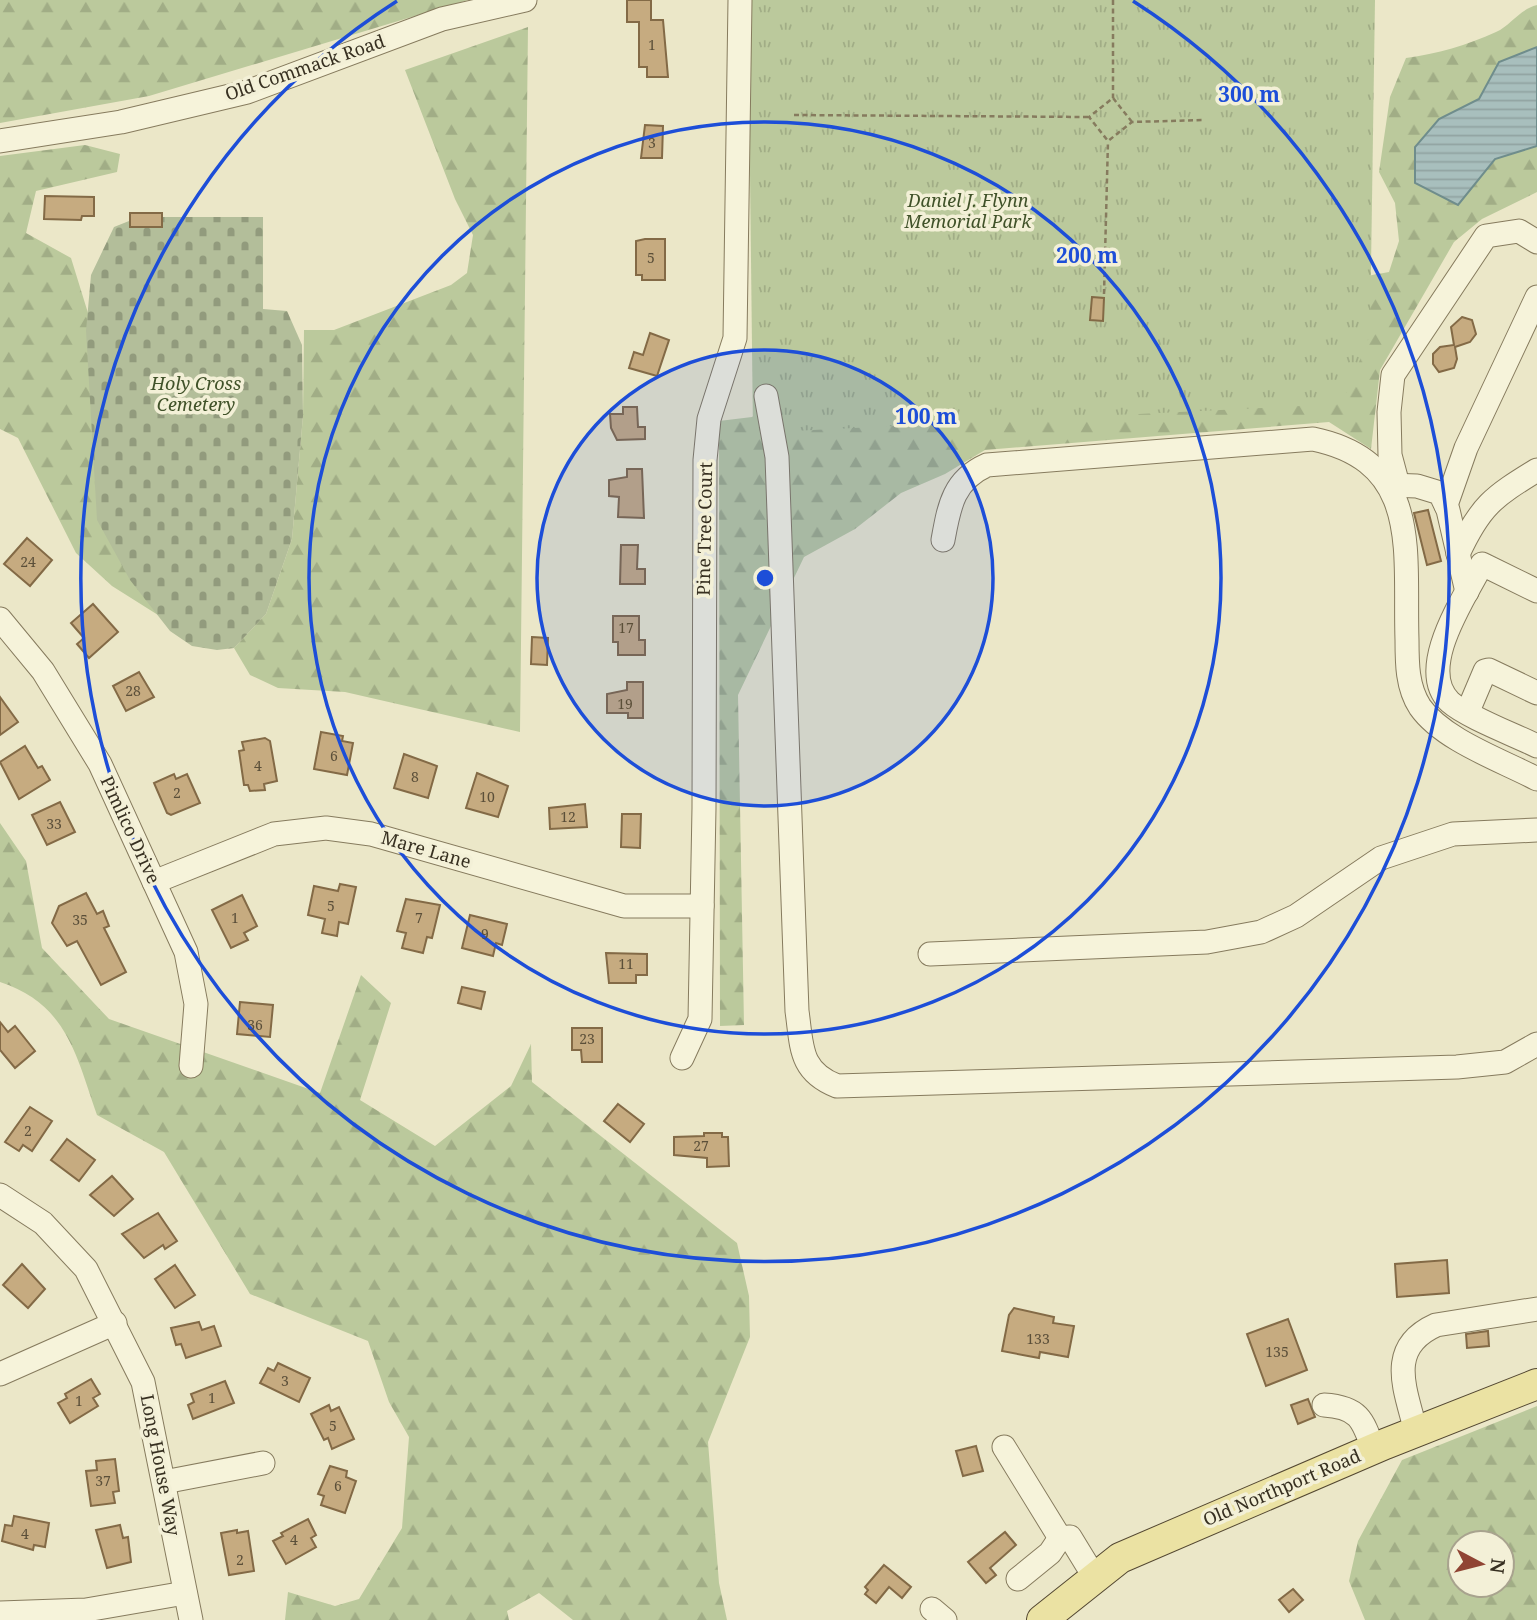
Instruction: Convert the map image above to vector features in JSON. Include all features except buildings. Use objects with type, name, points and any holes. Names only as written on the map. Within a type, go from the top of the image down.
[{"type":"main road","name":"Old Northport Road","points":[[1042,1620],[1120,1558],[1373,1449],[1537,1384]]},
{"type":"street","name":"Old Commack Road","points":[[0,141],[121,122],[247,92],[442,19],[525,0]]},
{"type":"street","name":"Pine Tree Court","points":[[682,1058],[699,1019],[705,460],[709,419],[735,338],[740,0]]},
{"type":"street","points":[[1537,243],[1518,231],[1486,236],[1393,375],[1389,412],[1394,485],[1404,522],[1408,676],[1420,706],[1442,730],[1537,779]]},
{"type":"street","points":[[1446,505],[1466,448],[1537,297]]},
{"type":"street","points":[[766,396],[777,457],[797,1010],[805,1063],[822,1080],[837,1086],[1457,1067],[1505,1062],[1537,1044]]},
{"type":"street","points":[[943,540],[950,503],[970,473],[987,465],[1313,439],[1343,445],[1368,460],[1394,485],[1440,493],[1446,505],[1467,592]]},
{"type":"street","points":[[1458,554],[1474,521],[1495,496],[1537,470]]},
{"type":"street","points":[[1537,591],[1482,564],[1446,633],[1436,667],[1441,690],[1451,703],[1537,746]]},
{"type":"street","name":"Pimlico Drive","points":[[0,619],[43,671],[100,764],[186,952],[196,1004],[191,1066]]},
{"type":"street","points":[[1468,711],[1485,671],[1489,670],[1537,694]]},
{"type":"street","name":"Mare Lane","points":[[154,882],[274,834],[326,828],[371,834],[624,906],[702,906]]},
{"type":"street","points":[[930,954],[1207,942],[1261,932],[1296,916],[1381,858],[1453,834],[1537,830]]},
{"type":"street","name":"Long House Way","points":[[0,1195],[43,1223],[86,1269],[143,1382],[191,1620]]},
{"type":"street","points":[[1416,1432],[1401,1365],[1404,1354],[1424,1330],[1436,1325],[1537,1309]]},
{"type":"street","points":[[0,1374],[115,1323]]},
{"type":"street","points":[[1324,1405],[1345,1406],[1363,1420],[1373,1449]]},
{"type":"street","points":[[1004,1447],[1060,1538]]},
{"type":"street","points":[[164,1482],[263,1463]]},
{"type":"street","points":[[1060,1538],[1070,1537],[1096,1578]]},
{"type":"street","points":[[1018,1579],[1050,1553],[1060,1538]]},
{"type":"street","points":[[0,1612],[86,1610],[185,1593]]},
{"type":"path","points":[[1113,0],[1113,98],[1132,122]]},
{"type":"path","points":[[794,115],[1089,117],[1113,98]]},
{"type":"path","points":[[1089,117],[1108,141],[1104,294]]},
{"type":"path","points":[[1108,141],[1132,122],[1204,120]]},
{"type":"green space","points":[[0,0],[468,0],[149,96],[0,123]]},
{"type":"green space","name":"Daniel J. Flynn Memorial Park","points":[[748,0],[1375,0],[1370,335],[1342,404],[753,433]]},
{"type":"green space","points":[[1537,5],[1537,47],[1499,62],[1479,99],[1439,120],[1415,147],[1415,182],[1458,204],[1495,159],[1537,146],[1537,192],[1482,219],[1454,242],[1380,370],[1371,449],[1329,422],[985,450],[945,474],[901,493],[855,529],[804,557],[738,695],[744,1025],[720,1026],[719,421],[752,417],[795,380],[1389,272],[1399,241],[1395,203],[1379,172],[1390,97],[1406,58],[1485,37]]},
{"type":"green space","points":[[528,27],[520,732],[345,692],[278,688],[250,675],[234,648],[266,614],[292,539],[303,416],[304,330],[334,330],[451,285],[467,273],[473,235],[455,199],[405,70]]},
{"type":"green space","points":[[85,145],[120,154],[117,172],[36,191],[26,233],[71,258],[88,313],[158,615],[112,586],[76,553],[18,438],[0,429],[0,156]]},
{"type":"green space","name":"Holy Cross Cemetery","points":[[139,217],[263,217],[263,309],[287,311],[302,345],[303,416],[292,539],[266,614],[234,648],[217,650],[192,646],[170,631],[130,580],[97,520],[86,331],[91,275],[114,227]]},
{"type":"green space","points":[[0,823],[26,861],[42,948],[109,1019],[320,1093],[361,975],[391,1003],[360,1100],[435,1146],[511,1086],[531,1044],[532,1082],[737,1243],[749,1296],[750,1337],[708,1442],[719,1583],[727,1620],[573,1620],[539,1593],[507,1611],[509,1620],[285,1620],[288,1592],[335,1606],[359,1599],[402,1528],[409,1437],[389,1402],[368,1341],[250,1294],[164,1152],[97,1115],[75,1052],[55,1018],[23,992],[0,982]]},
{"type":"green space","points":[[1537,1406],[1537,1620],[1365,1620],[1349,1581],[1358,1541],[1402,1460]]},
{"type":"water","points":[[1537,47],[1537,146],[1495,159],[1458,205],[1415,183],[1415,147],[1439,119],[1479,99],[1499,62]]}]
